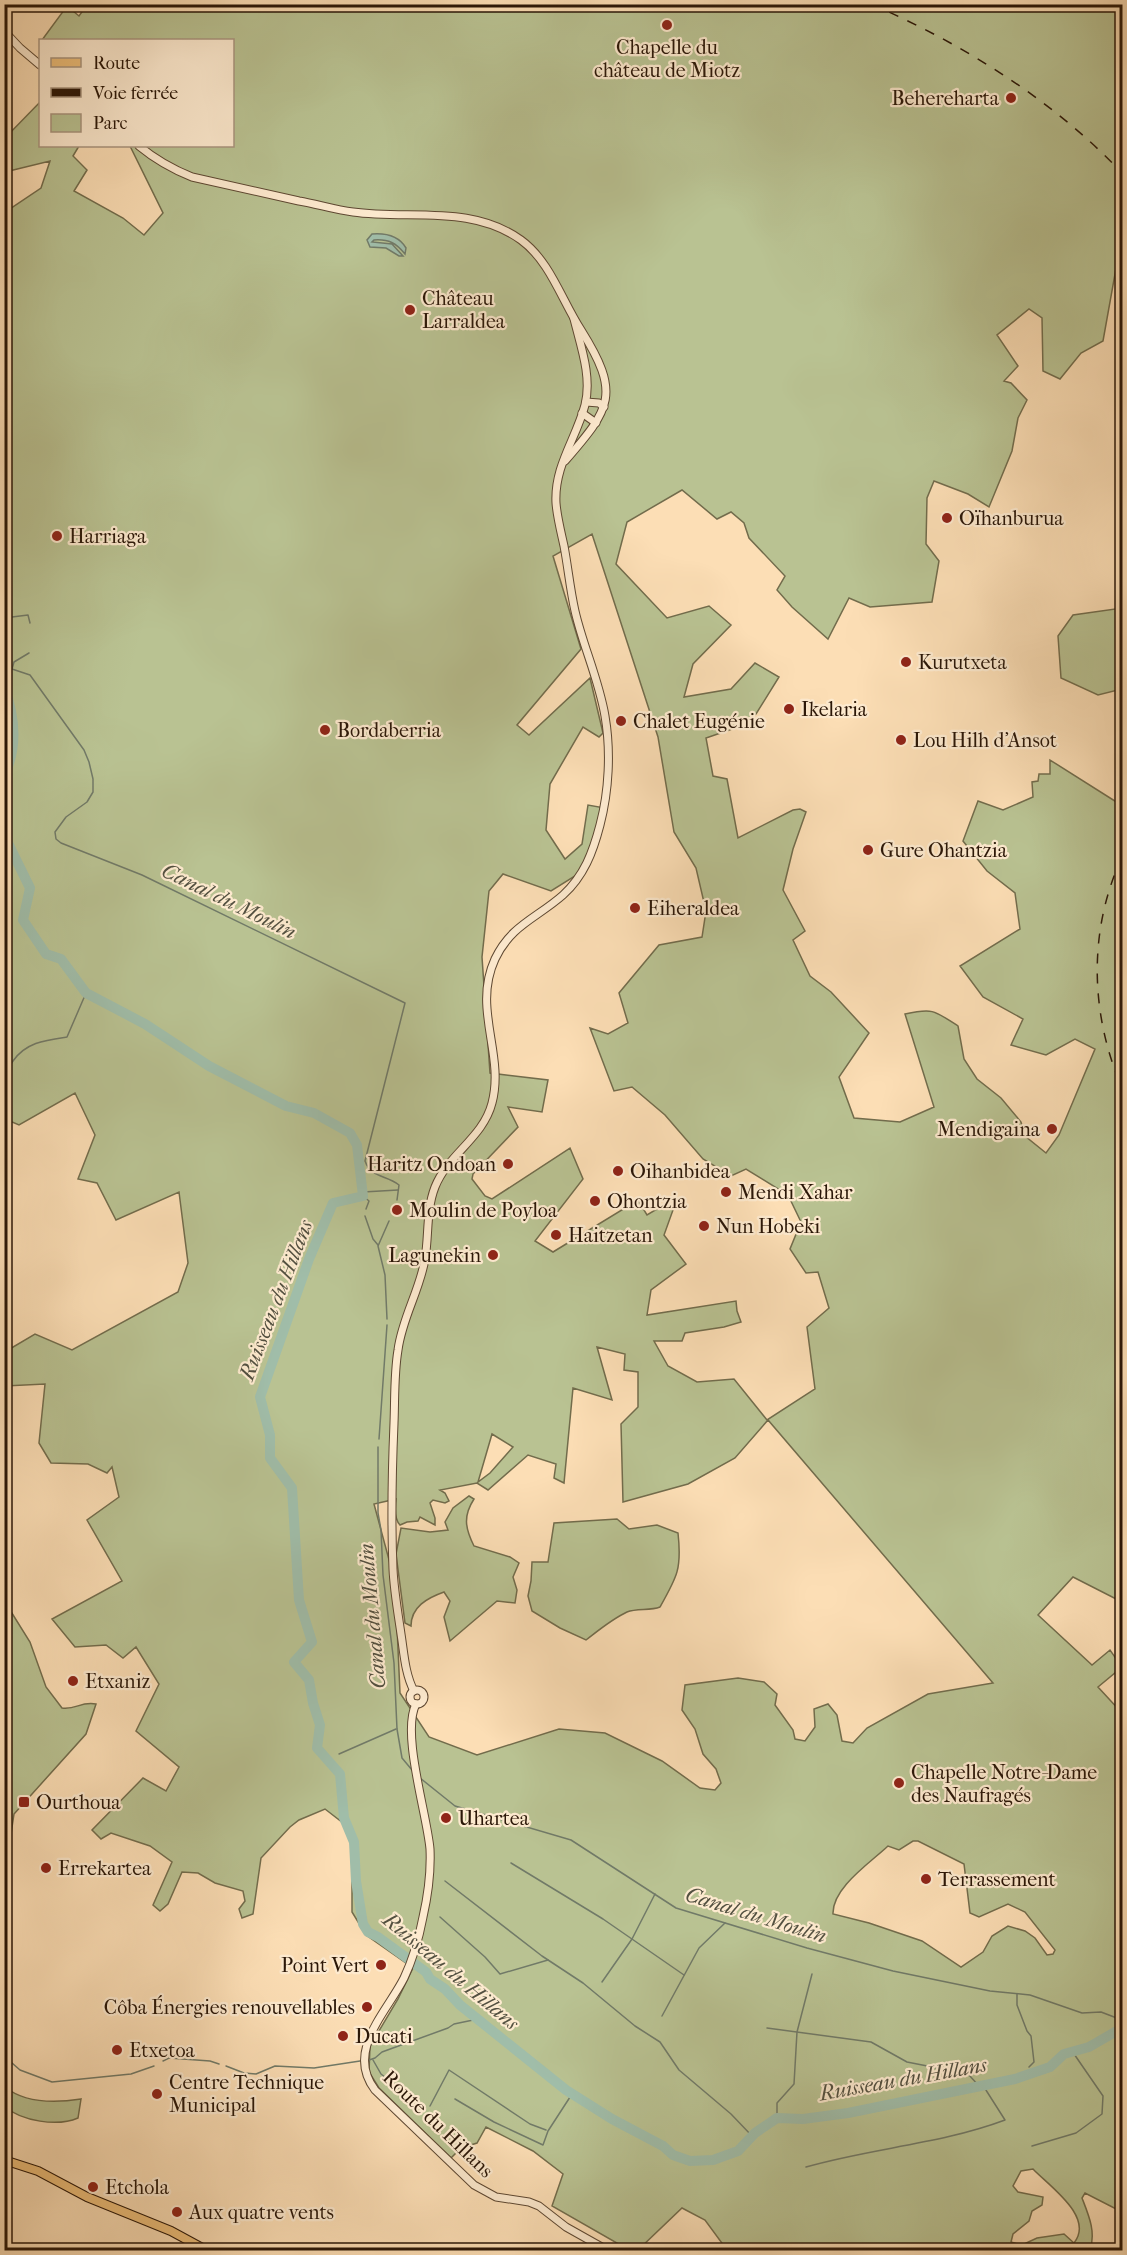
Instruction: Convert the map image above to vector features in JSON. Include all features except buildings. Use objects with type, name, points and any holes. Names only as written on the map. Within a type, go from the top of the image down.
[{"type":"main road","points":[[4,2160],[38,2171],[87,2197],[171,2231],[206,2250]]},
{"type":"street","points":[[4,31],[39,64]]},
{"type":"street","points":[[140,147],[172,170],[192,177],[352,212],[480,220],[501,228],[522,241],[537,256],[586,338],[607,388],[604,407],[596,423],[560,468]]},
{"type":"street","points":[[560,468],[586,402],[585,358],[574,319]]},
{"type":"street","points":[[586,402],[593,402],[604,407]]},
{"type":"street","points":[[582,413],[596,423]]},
{"type":"street","name":"Route du Hillans","points":[[560,468],[556,488],[557,511],[574,604],[606,717],[608,755],[606,788],[597,837],[579,877],[560,898],[517,928],[504,944],[494,962],[486,997],[495,1074],[492,1106],[477,1135],[449,1164],[436,1185],[429,1216],[423,1271],[399,1340],[395,1376],[393,1442],[393,1569],[409,1683],[414,1691],[420,1691],[424,1697],[416,1704],[412,1714],[412,1726],[415,1764],[430,1847],[430,1868],[423,1917],[413,1956],[404,1978],[369,2037],[364,2060],[367,2078],[375,2090],[474,2186],[496,2197],[529,2202],[539,2206],[566,2227],[607,2250]]},
{"type":"green space","points":[[83,4],[1118,5],[1122,9],[1122,111],[1119,137],[1122,145],[1122,235],[1103,341],[1081,353],[1060,379],[1043,371],[1042,318],[1029,309],[997,335],[1018,366],[1004,381],[1011,383],[1027,400],[1018,418],[1012,451],[989,507],[968,494],[934,481],[927,498],[926,544],[939,561],[932,602],[870,607],[849,598],[828,639],[792,607],[777,590],[785,576],[749,538],[744,523],[731,512],[717,519],[682,490],[627,522],[616,564],[667,618],[709,606],[731,625],[693,664],[684,697],[731,689],[755,663],[779,677],[756,714],[735,728],[706,738],[713,776],[727,779],[738,838],[793,810],[800,809],[806,812],[793,849],[783,890],[805,931],[793,940],[810,976],[831,992],[869,1033],[839,1077],[854,1118],[900,1122],[934,1107],[905,1014],[921,1011],[933,1012],[958,1026],[964,1059],[977,1079],[1001,1098],[1021,1122],[1025,1136],[1046,1153],[1059,1135],[1095,1049],[1075,1039],[1046,1055],[1011,1045],[1023,1019],[983,997],[960,966],[1020,929],[1015,893],[987,871],[963,841],[978,801],[1003,810],[1033,797],[1032,782],[1038,781],[1039,774],[1050,774],[1050,760],[1118,803],[1122,790],[1122,1602],[1073,1577],[1038,1615],[1092,1665],[1110,1650],[1122,1667],[1098,1687],[1122,1713],[1122,2212],[1085,2193],[1082,2198],[1092,2230],[1090,2250],[727,2250],[705,2220],[682,2208],[638,2250],[629,2250],[552,2206],[563,2174],[533,2151],[486,2127],[477,2143],[461,2148],[451,2158],[379,2088],[369,2072],[370,2046],[398,1999],[413,1968],[366,1935],[352,1912],[352,1840],[343,1823],[325,1809],[299,1820],[290,1827],[261,1858],[253,1914],[242,1918],[239,1909],[245,1901],[243,1891],[215,1883],[198,1873],[182,1872],[168,1904],[160,1911],[153,1905],[172,1862],[150,1846],[111,1833],[101,1839],[92,1830],[143,1778],[166,1791],[179,1767],[136,1731],[159,1684],[136,1647],[123,1658],[106,1645],[75,1647],[52,1619],[122,1581],[87,1520],[119,1497],[112,1467],[107,1473],[88,1464],[51,1463],[39,1443],[45,1384],[5,1386],[8,1350],[35,1334],[72,1350],[178,1292],[188,1263],[179,1192],[116,1220],[97,1183],[78,1179],[95,1135],[75,1093],[19,1125],[5,1119],[4,213],[41,188],[50,161],[5,172],[5,138],[39,103],[39,147],[78,147],[73,156],[87,170],[74,191],[123,218],[144,235],[163,213],[130,147],[234,147],[234,39],[43,39],[67,6],[79,16],[84,9]],"holes":[[[592,534],[658,737],[674,832],[696,868],[706,911],[702,937],[659,945],[619,993],[628,1023],[608,1034],[590,1028],[614,1091],[632,1087],[665,1115],[703,1159],[731,1176],[746,1169],[788,1195],[801,1222],[790,1249],[806,1273],[818,1272],[829,1308],[807,1327],[815,1389],[767,1420],[734,1379],[697,1382],[668,1366],[654,1341],[682,1341],[685,1333],[741,1322],[736,1301],[647,1315],[651,1290],[686,1264],[664,1235],[673,1210],[667,1203],[647,1215],[638,1200],[553,1252],[535,1241],[583,1179],[570,1148],[492,1199],[485,1196],[472,1179],[473,1174],[518,1127],[508,1107],[542,1112],[548,1080],[490,1073],[482,957],[489,891],[503,874],[551,891],[583,871],[605,808],[588,805],[582,844],[565,859],[546,830],[550,784],[583,727],[599,737],[603,733],[590,678],[529,735],[517,725],[581,649],[553,556]],[[597,1347],[625,1354],[624,1370],[638,1372],[638,1407],[621,1424],[623,1502],[688,1484],[735,1458],[768,1420],[993,1683],[928,1694],[867,1728],[853,1743],[842,1741],[837,1715],[828,1704],[814,1709],[815,1727],[805,1741],[795,1739],[793,1730],[775,1705],[777,1694],[764,1682],[738,1678],[685,1685],[682,1710],[695,1729],[703,1754],[716,1769],[721,1783],[715,1790],[700,1788],[662,1761],[605,1733],[559,1729],[477,1755],[429,1737],[400,1693],[395,1582],[374,1504],[396,1499],[396,1516],[400,1525],[418,1521],[420,1517],[435,1525],[430,1503],[433,1500],[445,1503],[449,1501],[445,1493],[440,1490],[477,1483],[488,1490],[528,1455],[556,1464],[554,1478],[564,1483],[573,1388],[612,1400]],[[492,1434],[513,1447],[490,1473],[478,1482]],[[913,1841],[918,1841],[964,1864],[970,1913],[979,1917],[1008,1904],[1025,1912],[1055,1950],[1053,1954],[1047,1955],[1035,1938],[1025,1931],[1008,1926],[992,1936],[983,1952],[961,1967],[922,1941],[869,1923],[833,1914],[834,1904],[839,1895],[862,1868],[888,1846],[899,1850]],[[1033,2169],[1067,2203],[1079,2223],[1079,2233],[1074,2243],[1064,2234],[1037,2238],[1022,2245],[1011,2242],[1013,2234],[1029,2221],[1032,2211],[1042,2205],[1043,2197],[1018,2192],[1013,2186],[1021,2171]]]},
{"type":"green space","points":[[1122,608],[1122,689],[1098,695],[1061,678],[1058,636],[1073,615]]},
{"type":"green space","points":[[469,1496],[474,1499],[466,1522],[474,1546],[510,1557],[519,1563],[513,1577],[517,1590],[515,1603],[497,1601],[450,1641],[444,1617],[450,1601],[444,1592],[432,1597],[417,1608],[411,1626],[405,1623],[396,1554],[401,1528],[430,1532],[448,1530],[445,1522],[453,1508]]},
{"type":"green space","points":[[617,1519],[629,1529],[657,1525],[678,1533],[679,1564],[671,1588],[660,1607],[627,1612],[586,1640],[532,1611],[528,1596],[532,1562],[548,1562],[554,1523]]},
{"type":"green space","points":[[5,1602],[30,1642],[46,1687],[62,1708],[96,1704],[86,1734],[14,1814],[9,1847],[5,1856]]},
{"type":"green space","points":[[5,2087],[22,2097],[42,2101],[81,2099],[78,2118],[70,2121],[50,2122],[21,2116],[5,2107]]},
{"type":"shaded area","points":[[372,234],[396,238],[406,248],[405,254],[395,244],[384,240],[372,242],[392,244],[403,256],[386,248],[370,247],[367,240]]},
{"type":"waterway","name":"Canal du Moulin","points":[[4,618],[28,615],[30,623]]},
{"type":"waterway","name":"Canal du Moulin","points":[[29,653],[14,662],[12,669],[30,675],[84,750],[93,779],[93,792],[87,802],[66,817],[55,832],[56,839],[142,875],[405,1003],[365,1161],[371,1171],[399,1185],[397,1200]]},
{"type":"waterway","name":"Ruisseau du Hillans","points":[[4,687],[13,720],[13,743],[4,776]]},
{"type":"waterway","points":[[4,752],[14,752]]},
{"type":"waterway","name":"Ruisseau du Hillans","points":[[4,835],[30,888],[23,920],[46,954],[61,959],[86,993],[145,1024],[209,1066],[286,1106],[314,1113],[350,1133],[357,1145],[363,1196],[333,1203],[309,1259],[260,1397],[270,1435],[270,1458],[292,1488],[299,1600],[312,1642],[294,1662],[309,1680],[320,1725],[317,1748],[340,1774],[344,1818],[354,1842],[356,1881],[363,1924],[368,1932],[426,1972],[430,1979],[445,1989],[460,2005],[566,2090],[612,2119],[663,2146],[673,2155],[690,2161],[713,2160],[738,2151],[755,2133],[777,2118],[803,2119],[848,2113],[1015,2079],[1050,2067],[1064,2054],[1089,2047],[1122,2028]]},
{"type":"waterway","points":[[4,1078],[13,1061],[30,1046],[67,1037],[86,993]]},
{"type":"waterway","points":[[363,1192],[398,1190]]},
{"type":"waterway","points":[[363,1196],[369,1201],[366,1209]]},
{"type":"waterway","points":[[365,1216],[373,1239],[378,1245]]},
{"type":"waterway","name":"Canal du Moulin","points":[[387,1319],[385,1275],[378,1246],[389,1221]]},
{"type":"waterway","name":"Canal du Moulin","points":[[379,1439],[387,1325]]},
{"type":"waterway","name":"Canal du Moulin","points":[[378,1447],[378,1513],[394,1663],[397,1729],[402,1758],[412,1770]]},
{"type":"waterway","points":[[339,1754],[396,1729]]},
{"type":"waterway","name":"Canal du Moulin","points":[[420,1778],[455,1806],[571,1840],[676,1908],[807,1948],[893,1971],[990,1991],[1030,1995],[1082,2013],[1101,2012],[1122,2020]]},
{"type":"waterway","points":[[511,1863],[603,1919],[684,1975]]},
{"type":"waterway","points":[[445,1881],[542,1956],[583,1983],[635,2026],[660,2042],[679,2070],[731,2114],[752,2136]]},
{"type":"waterway","points":[[602,1982],[632,1939],[655,1894]]},
{"type":"waterway","points":[[440,1917],[485,1957],[500,1974],[548,1960]]},
{"type":"waterway","points":[[662,2016],[699,1948],[725,1923]]},
{"type":"waterway","points":[[777,2118],[777,2103],[794,2084],[797,2032],[812,1974]]},
{"type":"waterway","points":[[1017,1994],[1017,2005],[1031,2036],[1034,2062],[1029,2067]]},
{"type":"waterway","points":[[369,2060],[382,2052],[454,2024],[478,2019]]},
{"type":"waterway","points":[[767,2028],[871,2042],[907,2062],[968,2074],[980,2087]]},
{"type":"waterway","points":[[1032,2146],[1076,2133],[1102,2114],[1103,2096],[1072,2051]]},
{"type":"waterway","points":[[4,2056],[20,2070],[52,2082],[131,2074],[154,2066]]},
{"type":"waterway","points":[[163,2061],[169,2058],[210,2061],[219,2064]]},
{"type":"waterway","points":[[373,2060],[381,2074],[400,2089],[401,2097],[406,2103]]},
{"type":"waterway","points":[[226,2066],[244,2073],[256,2074],[275,2066],[314,2068],[360,2061]]},
{"type":"waterway","points":[[430,2106],[449,2070],[530,2124],[546,2130]]},
{"type":"waterway","points":[[806,2167],[956,2135],[1005,2120],[984,2087]]},
{"type":"waterway","points":[[455,2099],[494,2122],[543,2145],[548,2131],[572,2094]]},
{"type":"railway","points":[[871,4],[939,37],[1005,76],[1067,121],[1122,173]]},
{"type":"railway","points":[[1122,857],[1103,913],[1097,972],[1104,1031],[1111,1060],[1122,1088]]},
{"type":"place","name":"Chapelle du château de Miotz","points":[[667,25]]},
{"type":"place","name":"Behereharta","points":[[1011,98]]},
{"type":"place","name":"Château Larraldea","points":[[410,310]]},
{"type":"place","name":"Oïhanburua","points":[[947,518]]},
{"type":"place","name":"Harriaga","points":[[57,536]]},
{"type":"place","name":"Kurutxeta","points":[[906,662]]},
{"type":"place","name":"Ikelaria","points":[[789,709]]},
{"type":"place","name":"Chalet Eugénie","points":[[621,721]]},
{"type":"place","name":"Bordaberria","points":[[325,730]]},
{"type":"place","name":"Lou Hilh d'Ansot","points":[[901,740]]},
{"type":"place","name":"Gure Ohantzia","points":[[868,850]]},
{"type":"place","name":"Eiheraldea","points":[[635,908]]},
{"type":"place","name":"Mendigaina","points":[[1052,1129]]},
{"type":"place","name":"Haritz Ondoan","points":[[508,1164]]},
{"type":"place","name":"Oihanbidea","points":[[618,1171]]},
{"type":"place","name":"Mendi Xahar","points":[[726,1192]]},
{"type":"place","name":"Ohontzia","points":[[595,1201]]},
{"type":"place","name":"Moulin de Poyloa","points":[[397,1210]]},
{"type":"place","name":"Nun Hobeki","points":[[704,1226]]},
{"type":"place","name":"Haitzetan","points":[[556,1235]]},
{"type":"place","name":"Lagunekin","points":[[493,1255]]},
{"type":"place","name":"Etxaniz","points":[[73,1681]]},
{"type":"place","name":"Chapelle Notre-Dame des Naufragés","points":[[899,1783]]},
{"type":"place","name":"Ourthoua","points":[[24,1802]]},
{"type":"place","name":"Uhartea","points":[[446,1818]]},
{"type":"place","name":"Errekartea","points":[[46,1868]]},
{"type":"place","name":"Terrassement","points":[[926,1879]]},
{"type":"place","name":"Point Vert","points":[[381,1965]]},
{"type":"place","name":"Côba Énergies renouvellables","points":[[367,2007]]},
{"type":"place","name":"Ducati","points":[[343,2036]]},
{"type":"place","name":"Etxetoa","points":[[117,2050]]},
{"type":"place","name":"Centre Technique Municipal","points":[[157,2094]]},
{"type":"place","name":"Etchola","points":[[93,2187]]},
{"type":"place","name":"Aux quatre vents","points":[[177,2212]]}]
